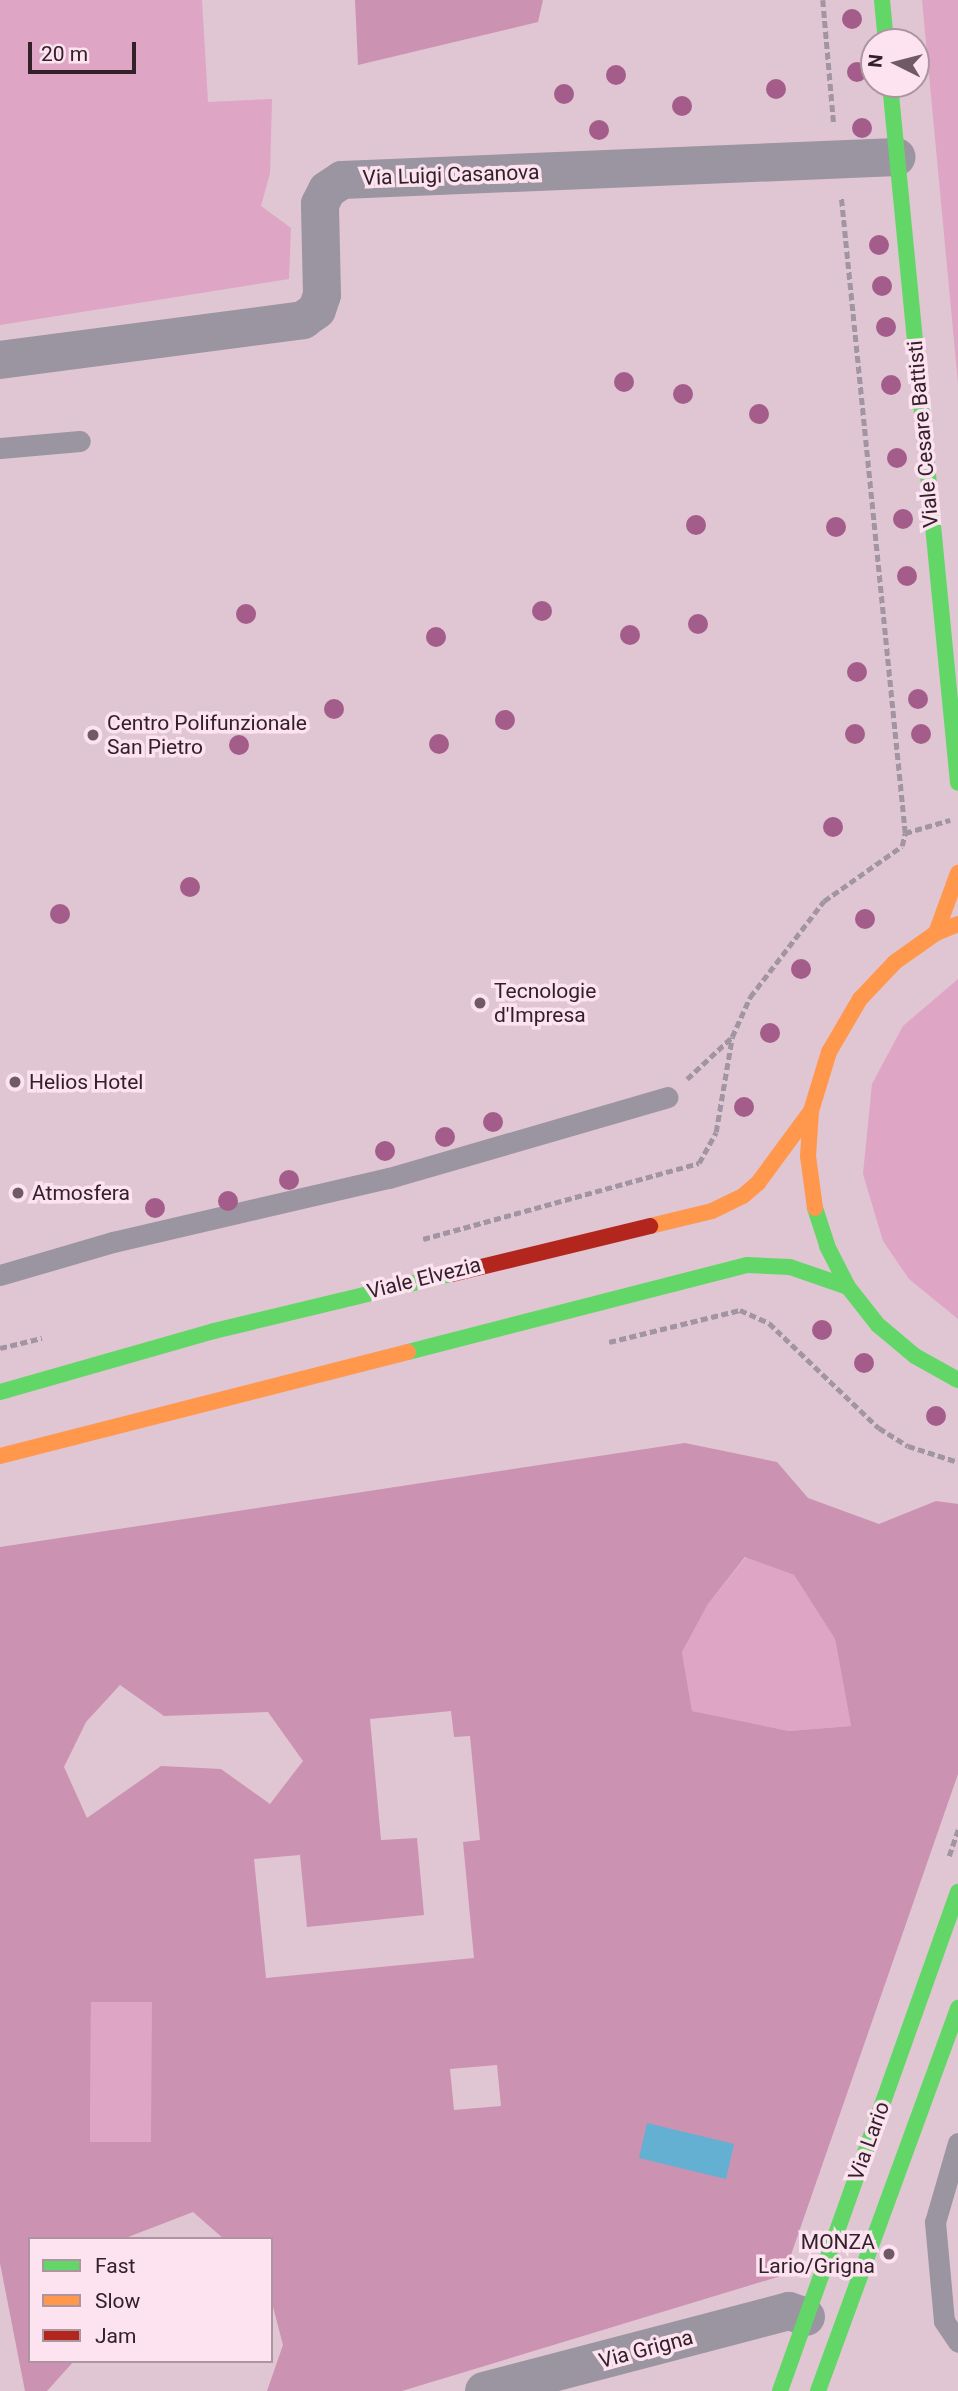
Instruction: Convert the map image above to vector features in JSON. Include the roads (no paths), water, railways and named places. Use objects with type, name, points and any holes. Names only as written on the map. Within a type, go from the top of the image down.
[{"type":"main road","points":[[882,0],[885,28]]},
{"type":"main road","name":"Viale Cesare Battisti","points":[[891,98],[958,783]]},
{"type":"main road","points":[[936,933],[958,873]]},
{"type":"main road","points":[[958,925],[936,933],[895,962],[860,999],[829,1052],[811,1111],[808,1156],[813,1202],[827,1246],[848,1287],[878,1325],[915,1356],[958,1380]]},
{"type":"main road","name":"Viale Elvezia","points":[[0,1392],[214,1331],[712,1211],[743,1196],[758,1183],[811,1111]]},
{"type":"main road","points":[[0,1456],[747,1265],[790,1267],[848,1287]]},
{"type":"main road","name":"Via Lario","points":[[780,2391],[958,1892]]},
{"type":"main road","name":"Via Lario","points":[[824,2389],[958,2008]]},
{"type":"street","name":"Via Luigi Casanova","points":[[0,360],[303,320],[317,310],[322,295],[320,204],[327,190],[342,180],[897,157]]},
{"type":"street","name":"Via Grigna","points":[[484,2391],[789,2311],[806,2317]]},
{"type":"lane","points":[[0,448],[80,441]]},
{"type":"lane","points":[[0,1275],[113,1242],[389,1178],[667,1097]]},
{"type":"lane","points":[[958,2144],[935,2222],[944,2321],[958,2342]]},
{"type":"water","points":[[647,2123],[734,2144],[726,2179],[639,2158]]},
{"type":"place","name":"Centro Polifunzionale San Pietro","points":[[93,735]]},
{"type":"place","name":"Tecnologie d'Impresa","points":[[480,1003]]},
{"type":"place","name":"Helios Hotel","points":[[15,1082]]},
{"type":"place","name":"Atmosfera","points":[[18,1193]]},
{"type":"place","name":"MONZA Lario/Grigna","points":[[889,2254]]}]
